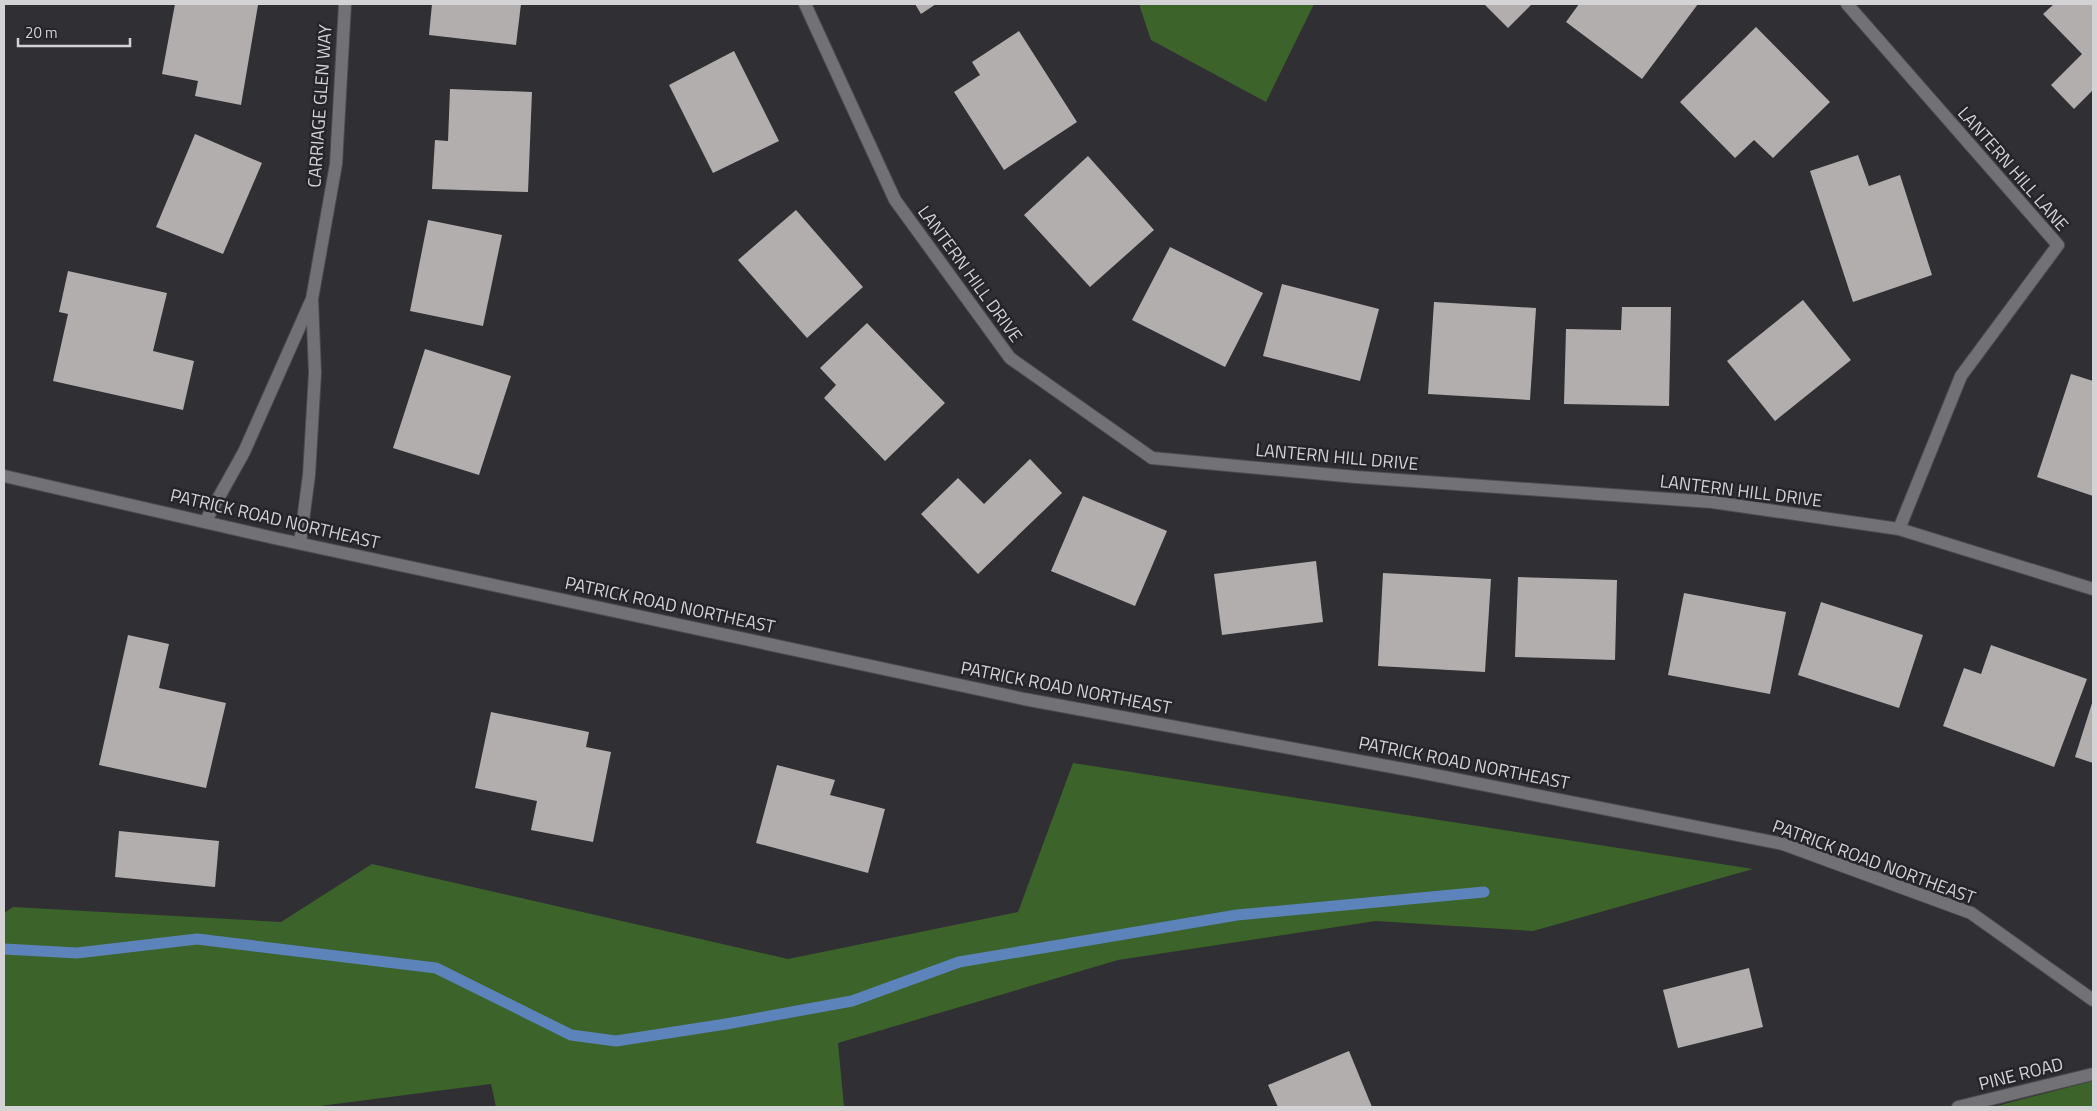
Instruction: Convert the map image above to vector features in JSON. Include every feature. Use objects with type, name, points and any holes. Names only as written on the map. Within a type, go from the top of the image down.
[{"type":"street","name":"CARRIAGE GLEN WAY","points":[[300,544],[309,475],[315,373],[312,299],[336,164],[345,4]]},
{"type":"street","name":"LANTERN HILL DRIVE","points":[[805,4],[895,200],[1010,358],[1152,458],[1356,477],[1712,502],[1899,528],[2093,589]]},
{"type":"street","name":"LANTERN HILL LANE","points":[[1847,4],[2058,245],[1961,376],[1899,528]]},
{"type":"street","name":"CARRIAGE GLEN WAY","points":[[206,522],[244,452],[312,299]]},
{"type":"street","name":"PATRICK ROAD NORTHEAST","points":[[4,476],[300,544],[1024,699],[1404,769],[1783,844],[1971,913],[2093,1000]]},
{"type":"street","name":"PINE ROAD","points":[[1958,1107],[2093,1074]]},
{"type":"green space","points":[[1139,4],[1314,4],[1266,102],[1151,40]]},
{"type":"green space","points":[[1073,763],[1753,869],[1533,931],[1376,921],[1118,960],[838,1043],[844,1107],[496,1107],[491,1084],[312,1107],[4,1107],[4,913],[13,907],[281,922],[372,864],[788,959],[1018,912]]},
{"type":"green space","points":[[2093,1081],[2093,1107],[1993,1107]]},
{"type":"building","points":[[175,4],[258,5],[241,105],[195,96],[198,81],[162,74]]},
{"type":"building","points":[[432,4],[521,4],[516,45],[429,35]]},
{"type":"building","points":[[915,4],[936,4],[921,14]]},
{"type":"building","points":[[1484,4],[1532,4],[1508,28]]},
{"type":"building","points":[[1579,4],[1698,4],[1642,79],[1566,22]]},
{"type":"building","points":[[2054,4],[2093,4],[2093,90],[2074,109],[2051,85],[2082,54],[2043,14]]},
{"type":"building","points":[[1756,27],[1830,102],[1773,158],[1754,140],[1735,158],[1680,102]]},
{"type":"building","points":[[1019,31],[1077,122],[1004,170],[954,92],[980,75],[972,62]]},
{"type":"building","points":[[734,51],[779,141],[713,173],[669,85]]},
{"type":"building","points":[[450,89],[532,92],[528,192],[432,189],[435,140],[448,141]]},
{"type":"building","points":[[195,134],[262,163],[223,254],[156,227]]},
{"type":"building","points":[[1858,155],[1869,186],[1900,175],[1932,275],[1853,302],[1810,171]]},
{"type":"building","points":[[1088,156],[1154,230],[1090,287],[1024,215]]},
{"type":"building","points":[[796,210],[863,287],[807,338],[738,260]]},
{"type":"building","points":[[428,220],[502,235],[483,326],[410,311]]},
{"type":"building","points":[[1170,247],[1263,293],[1225,367],[1132,320]]},
{"type":"building","points":[[68,271],[167,293],[153,351],[194,361],[183,410],[53,381],[68,314],[59,312]]},
{"type":"building","points":[[1282,284],[1379,309],[1360,381],[1263,356]]},
{"type":"building","points":[[1803,300],[1851,360],[1775,421],[1727,361]]},
{"type":"building","points":[[1434,302],[1536,308],[1530,400],[1428,394]]},
{"type":"building","points":[[1622,307],[1671,307],[1669,406],[1564,404],[1566,329],[1621,330]]},
{"type":"building","points":[[867,323],[945,403],[885,461],[824,398],[836,385],[820,368]]},
{"type":"building","points":[[425,349],[511,376],[479,475],[393,448]]},
{"type":"building","points":[[2071,374],[2093,381],[2093,496],[2037,477]]},
{"type":"building","points":[[1030,459],[1062,493],[978,574],[921,514],[958,478],[984,504]]},
{"type":"building","points":[[1083,496],[1167,531],[1135,606],[1051,571]]},
{"type":"building","points":[[1316,561],[1323,622],[1222,635],[1214,574]]},
{"type":"building","points":[[1383,573],[1491,579],[1485,672],[1378,666]]},
{"type":"building","points":[[1518,577],[1617,580],[1615,660],[1515,657]]},
{"type":"building","points":[[1684,593],[1786,612],[1770,694],[1668,675]]},
{"type":"building","points":[[1821,602],[1923,635],[1899,708],[1798,675]]},
{"type":"building","points":[[128,635],[169,644],[159,688],[226,703],[206,788],[99,765]]},
{"type":"building","points":[[1991,645],[2087,679],[2054,767],[1943,726],[1964,668],[1981,674]]},
{"type":"building","points":[[2093,700],[2093,763],[2075,757]]},
{"type":"building","points":[[491,712],[589,732],[586,747],[611,752],[593,842],[531,830],[537,801],[475,788]]},
{"type":"building","points":[[777,765],[835,780],[830,795],[885,809],[868,873],[756,843]]},
{"type":"building","points":[[119,831],[219,841],[215,887],[115,877]]},
{"type":"building","points":[[1749,968],[1763,1027],[1678,1048],[1663,990]]},
{"type":"building","points":[[1349,1051],[1372,1107],[1278,1107],[1268,1085]]},
{"type":"waterway","points":[[4,949],[77,953],[197,939],[436,968],[571,1035],[616,1041],[726,1024],[852,1001],[959,962],[1237,915],[1484,892]]}]
